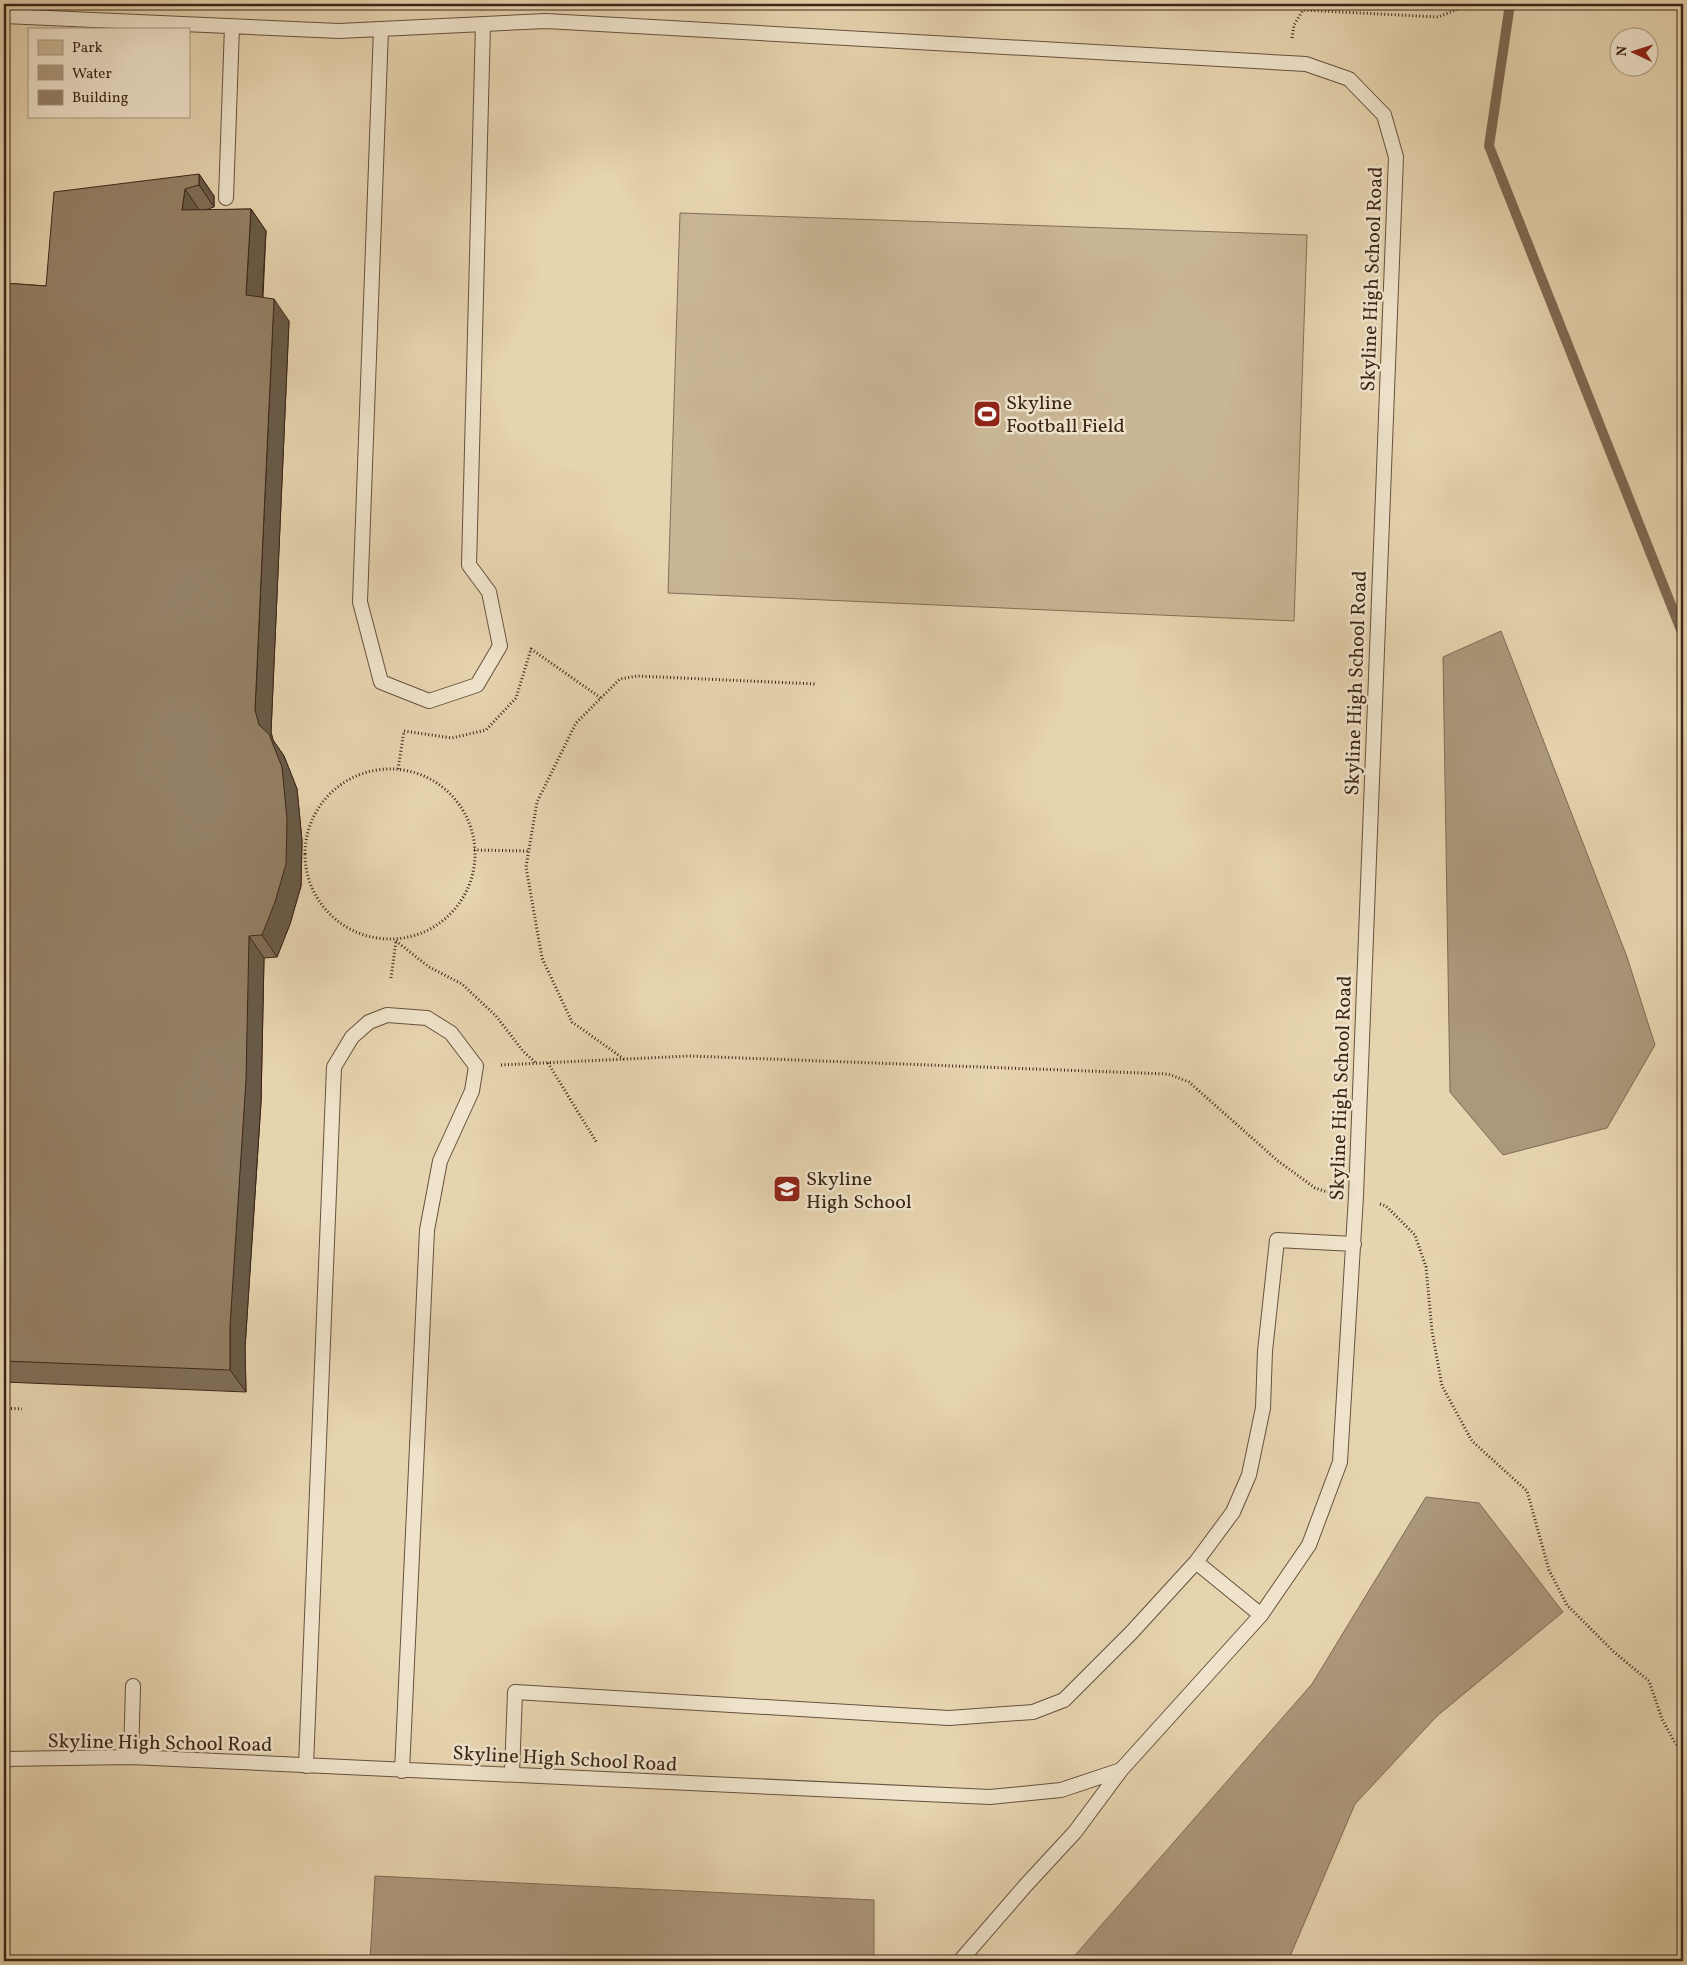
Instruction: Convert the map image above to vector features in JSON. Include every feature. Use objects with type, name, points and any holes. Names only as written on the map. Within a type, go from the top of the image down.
[{"type":"lane","name":"Skyline High School Road","points":[[4,16],[339,31],[546,21],[1306,64],[1349,79],[1384,115],[1396,157],[1354,1244],[1340,1462],[1308,1545],[1261,1615],[1121,1770],[1075,1832],[960,1961]]},
{"type":"lane","points":[[380,29],[360,602],[381,682],[430,701],[477,685],[500,646],[489,592],[469,565],[483,24]]},
{"type":"lane","points":[[226,198],[232,26]]},
{"type":"lane","points":[[306,1766],[334,1067],[352,1037],[369,1022],[387,1015],[427,1018],[451,1033],[476,1066],[472,1091],[440,1161],[427,1230],[402,1771]]},
{"type":"lane","points":[[512,1774],[515,1692],[949,1718],[1033,1712],[1064,1700],[1196,1562],[1233,1512],[1249,1475],[1263,1408],[1265,1350],[1278,1240],[1354,1244]]},
{"type":"lane","points":[[1196,1562],[1261,1615]]},
{"type":"lane","points":[[131,1757],[133,1686]]},
{"type":"lane","name":"Skyline High School Road","points":[[4,1759],[131,1757],[990,1797],[1061,1790],[1121,1770]]},
{"type":"path","points":[[1290,64],[1294,25],[1303,10],[1438,17],[1470,4]]},
{"type":"path","points":[[398,769],[404,731],[452,738],[486,730],[516,698],[531,649],[601,698]]},
{"type":"path","points":[[624,1059],[572,1022],[542,958],[526,867],[537,802],[576,724],[620,679],[637,676],[816,684]]},
{"type":"path","points":[[398,769],[425,776],[448,792],[466,814],[474,841],[474,850],[474,870],[464,896],[447,919],[423,934],[396,940],[368,937],[342,926],[322,907],[308,882],[304,854],[309,826],[322,801],[343,782],[369,771],[398,769]]},
{"type":"path","points":[[474,850],[528,851]]},
{"type":"path","points":[[391,978],[396,940]]},
{"type":"path","points":[[396,940],[429,967],[462,984],[496,1016],[523,1051],[536,1063]]},
{"type":"path","points":[[476,1066],[689,1056],[1168,1074],[1189,1082],[1278,1160],[1315,1188],[1339,1195],[1356,1196],[1386,1206],[1415,1235],[1426,1267],[1432,1331],[1442,1386],[1472,1441],[1526,1491],[1549,1570],[1567,1605],[1614,1652],[1649,1681],[1662,1720],[1676,1743],[1683,1749]]},
{"type":"path","points":[[548,1063],[597,1143]]},
{"type":"path","points":[[4,1408],[22,1409]]},
{"type":"path","points":[[1678,1961],[1683,1935]]},
{"type":"green space","name":"Skyline Football Field","points":[[680,213],[1307,235],[1294,621],[668,593]]},
{"type":"water","points":[[1501,631],[1627,957],[1655,1045],[1607,1128],[1503,1155],[1450,1092],[1443,657]]},
{"type":"water","points":[[1426,1497],[1479,1503],[1563,1612],[1437,1716],[1355,1804],[1288,1961],[1070,1961],[1312,1684]]},
{"type":"water","points":[[375,1876],[874,1900],[874,1961],[370,1961]]},
{"type":"building","points":[[199,174],[199,185],[185,189],[182,210],[251,209],[246,295],[274,299],[255,710],[259,725],[269,734],[282,767],[287,819],[286,864],[275,902],[262,935],[249,936],[246,1080],[230,1326],[230,1370],[4,1361],[4,283],[46,286],[54,192]]},
{"type":"waterway","points":[[1510,4],[1489,146],[1683,635]]},
{"type":"place","name":"Skyline Football Field","points":[[987,414]]},
{"type":"place","name":"Skyline High School","points":[[787,1189]]}]
